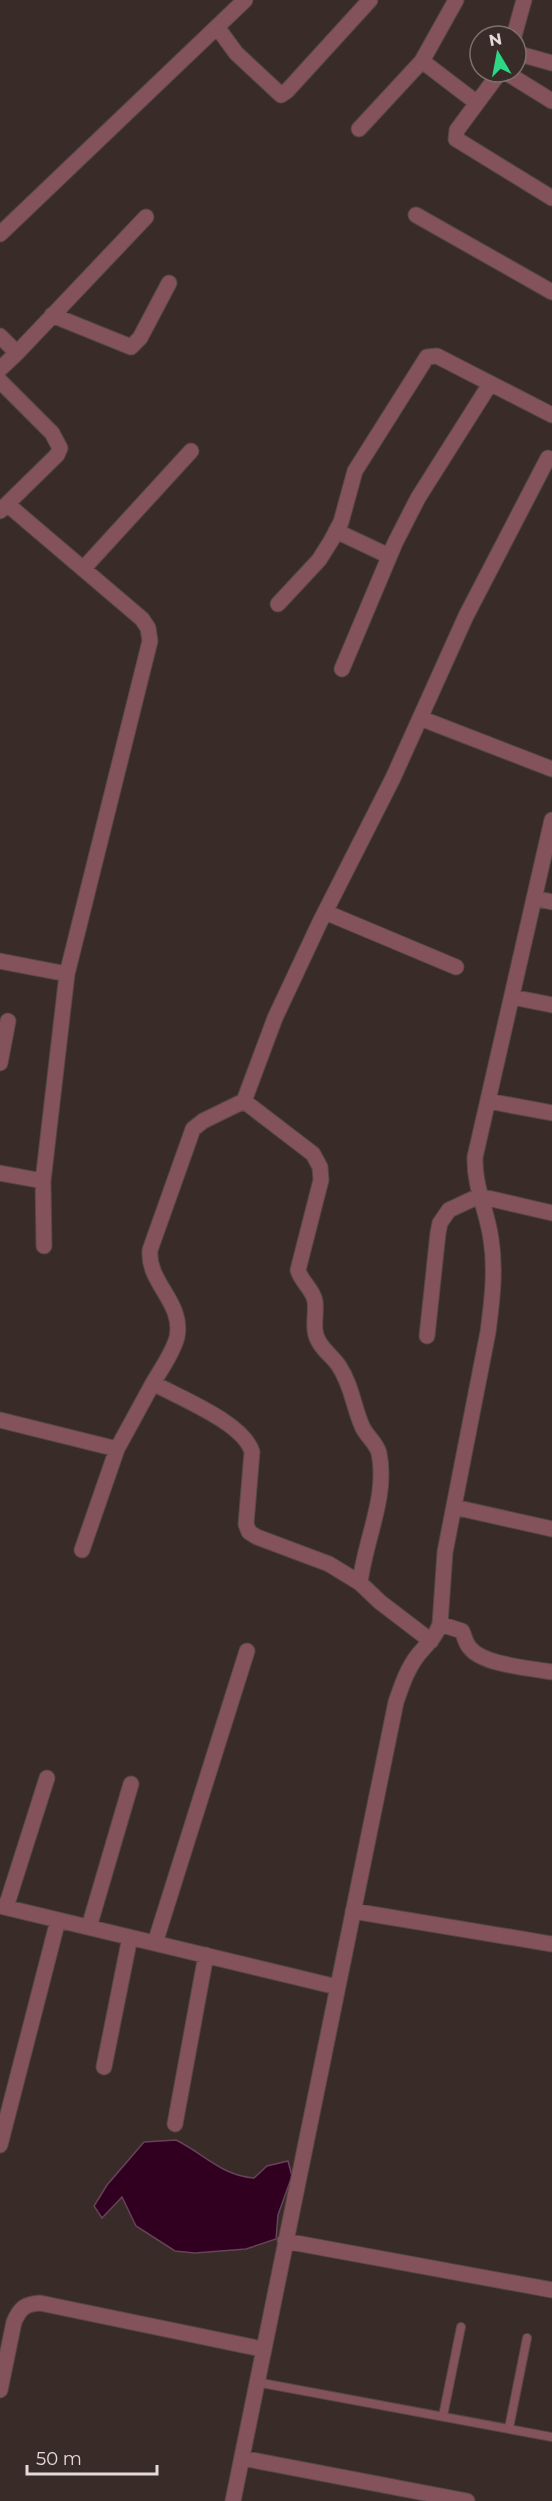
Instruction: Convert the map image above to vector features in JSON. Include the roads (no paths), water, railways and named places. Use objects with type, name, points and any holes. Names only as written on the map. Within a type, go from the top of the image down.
[{"type":"street","points":[[0,234],[245,0]]},
{"type":"street","points":[[217,27],[236,53],[281,95],[370,0]]},
{"type":"street","points":[[359,129],[422,61],[456,0]]},
{"type":"street","points":[[518,24],[525,0]]},
{"type":"street","points":[[528,56],[552,63]]},
{"type":"street","points":[[422,61],[477,103]]},
{"type":"street","points":[[491,84],[457,130],[456,139],[552,198]]},
{"type":"street","points":[[524,84],[552,101]]},
{"type":"street","points":[[416,215],[552,292]]},
{"type":"street","points":[[0,369],[146,217]]},
{"type":"street","points":[[52,315],[131,347],[140,339],[169,283]]},
{"type":"street","points":[[0,336],[17,353]]},
{"type":"street","points":[[278,604],[318,560],[336,531],[355,471],[427,357],[437,356],[552,415]]},
{"type":"street","points":[[0,381],[52,433],[60,448],[57,454],[3,508],[83,569],[142,619],[148,628],[150,641],[67,974],[43,1181],[44,1246]]},
{"type":"street","points":[[342,669],[389,556],[418,498],[490,384]]},
{"type":"street","points":[[83,569],[191,451]]},
{"type":"street","points":[[82,1550],[117,1449],[177,1338],[178,1322],[175,1308],[152,1272],[149,1260],[150,1250],[193,1129],[203,1121],[244,1101],[275,1018],[325,912],[393,778],[466,616],[551,458]]},
{"type":"street","points":[[336,531],[389,556]]},
{"type":"street","points":[[420,718],[552,769]]},
{"type":"street","points":[[233,2501],[262,2349],[396,1702],[405,1676],[418,1655],[431,1641],[440,1624],[445,1552],[488,1332],[492,1299],[494,1265],[491,1237],[479,1196],[475,1157],[552,820]]},
{"type":"street","points":[[534,898],[552,902]]},
{"type":"street","points":[[325,912],[456,967]]},
{"type":"street","points":[[0,961],[67,974]]},
{"type":"street","points":[[512,997],[552,1005]]},
{"type":"street","points":[[0,1064],[8,1021]]},
{"type":"street","points":[[244,1101],[314,1154],[320,1167],[321,1180],[298,1270],[300,1277],[313,1294],[314,1328],[317,1339],[338,1365],[353,1392],[362,1425],[379,1452],[380,1501],[362,1565],[360,1583]]},
{"type":"street","points":[[488,1101],[552,1113]]},
{"type":"street","points":[[0,1173],[43,1181]]},
{"type":"street","points":[[427,1336],[440,1223],[449,1210],[479,1196],[552,1213]]},
{"type":"street","points":[[153,1383],[232,1426],[249,1441],[252,1452],[246,1524],[249,1532],[256,1537],[328,1564],[360,1583],[380,1602],[431,1641]]},
{"type":"street","points":[[0,1420],[117,1449]]},
{"type":"street","points":[[454,1507],[552,1529]]},
{"type":"street","points":[[440,1624],[462,1631],[471,1651],[480,1656],[552,1672]]},
{"type":"street","points":[[155,1943],[247,1650]]},
{"type":"street","points":[[47,1778],[3,1906],[337,1987]]},
{"type":"street","points":[[89,1927],[131,1784]]},
{"type":"street","points":[[353,1911],[552,1944]]},
{"type":"street","points":[[0,2145],[58,1920]]},
{"type":"street","points":[[104,2067],[130,1937]]},
{"type":"street","points":[[175,2124],[206,1955]]},
{"type":"street","points":[[285,2241],[552,2290]]},
{"type":"street","points":[[0,2390],[7,2321],[27,2304],[40,2303],[262,2349]]},
{"type":"street","points":[[242,2458],[467,2501]]},
{"type":"lane","points":[[443,2416],[461,2327]]},
{"type":"lane","points":[[509,2428],[527,2338]]},
{"type":"lane","points":[[256,2382],[552,2437]]}]
